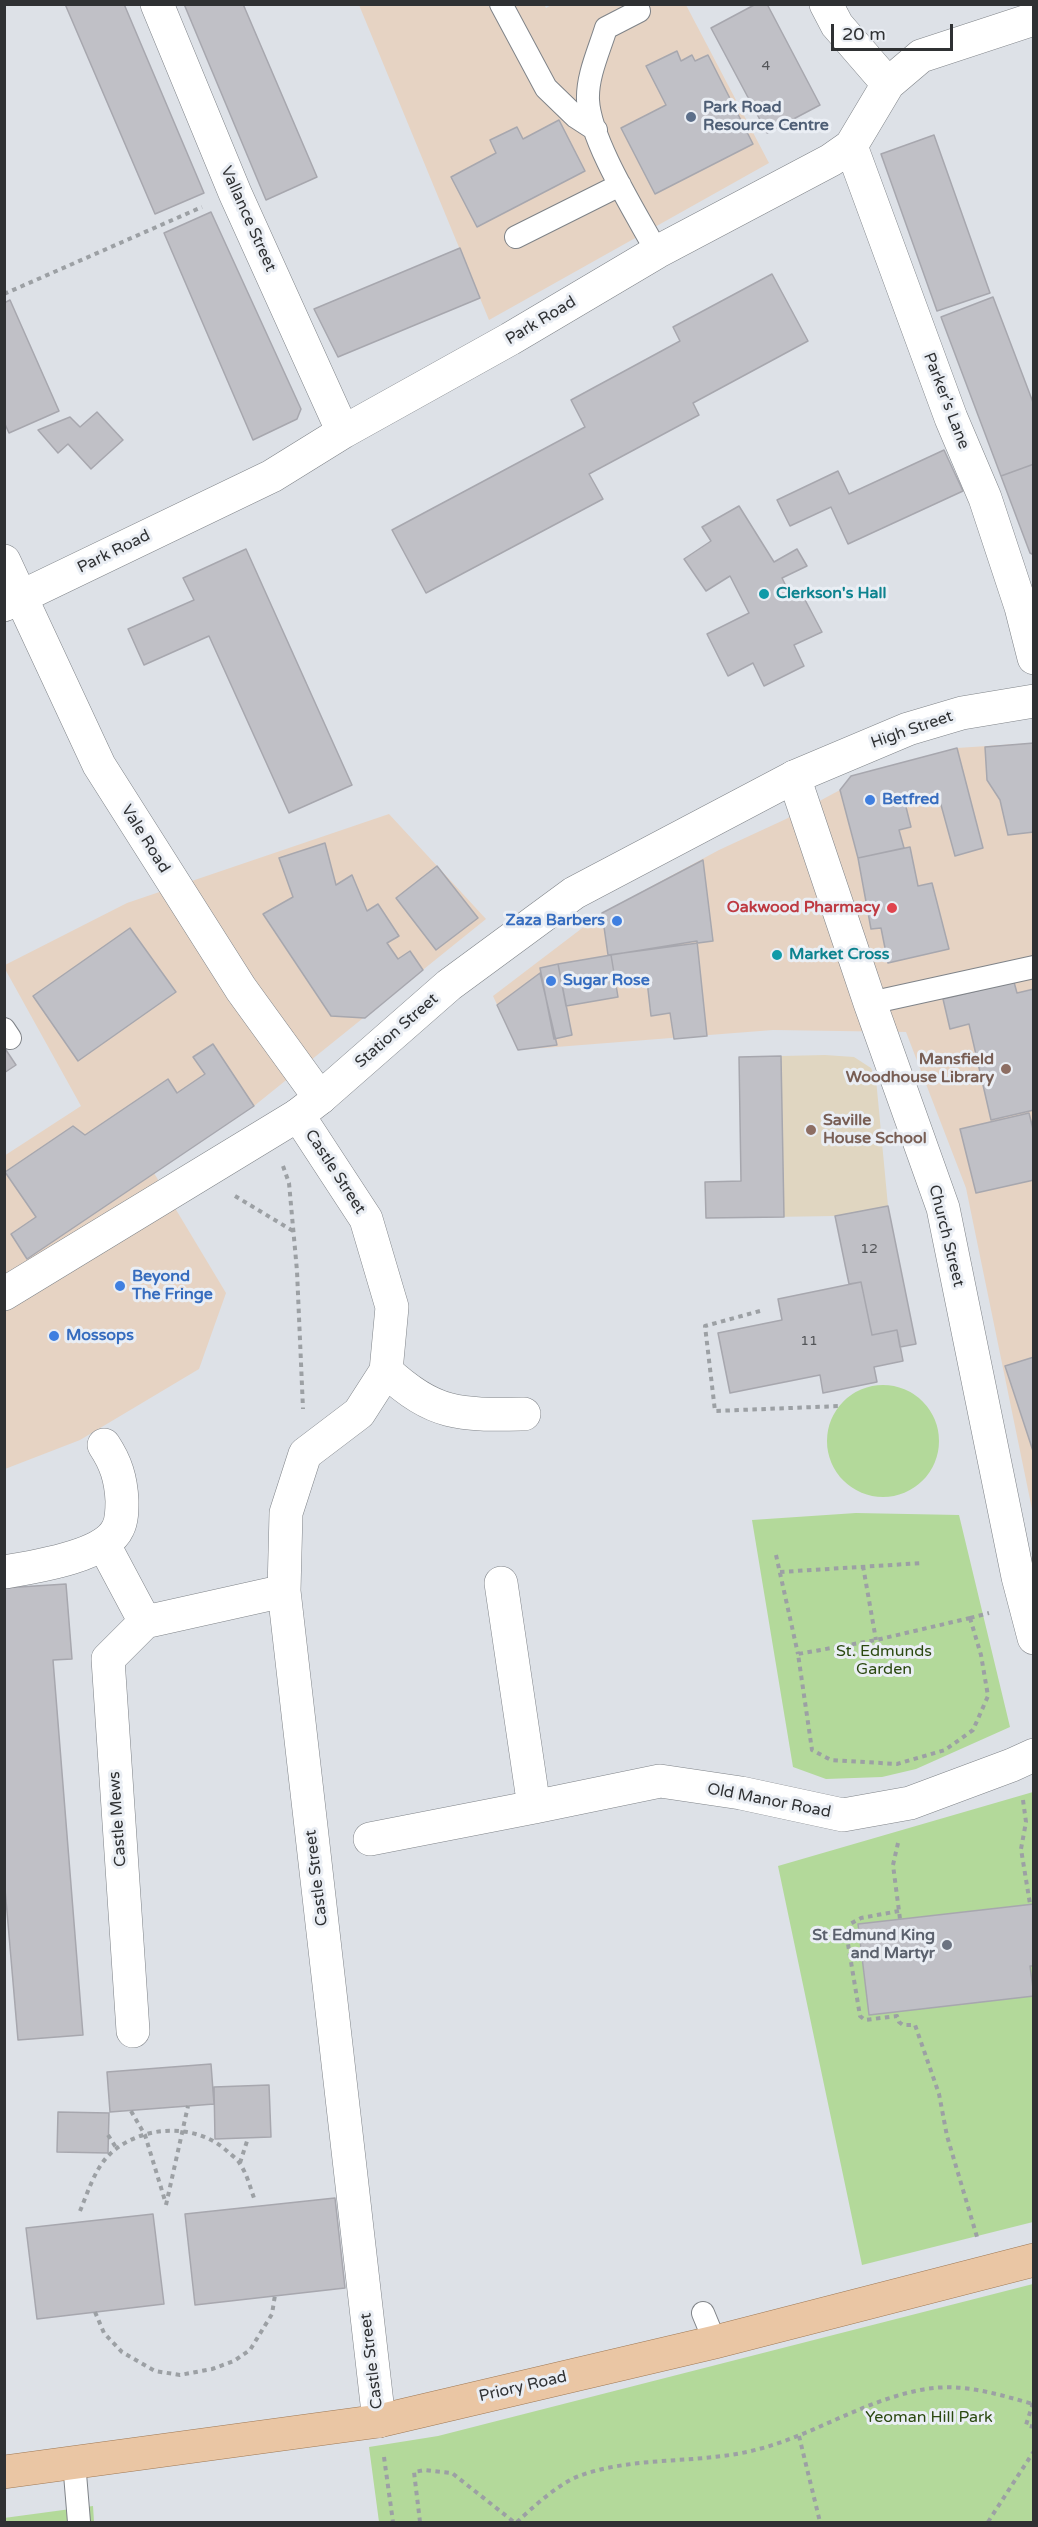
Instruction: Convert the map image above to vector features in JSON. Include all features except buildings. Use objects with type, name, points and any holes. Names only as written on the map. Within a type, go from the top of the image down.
[{"type":"main road","name":"Priory Road","points":[[4,2472],[379,2421],[709,2327],[987,2272],[1034,2260]]},
{"type":"street","name":"Vallance Street","points":[[157,4],[235,193],[343,432]]},
{"type":"street","points":[[826,4],[837,25],[888,84]]},
{"type":"street","name":"Park Road","points":[[12,601],[272,476],[343,432],[510,339],[657,252],[831,160],[851,146],[888,84],[921,56],[1034,19]]},
{"type":"street","name":"Parker's Lane","points":[[851,146],[951,418],[1027,605],[1034,658]]},
{"type":"street","name":"Vale Road","points":[[4,561],[12,601],[99,765],[241,989],[296,1115]]},
{"type":"street","name":"High Street","points":[[795,777],[908,729],[962,713],[1034,701]]},
{"type":"street","name":"Station Street","points":[[4,1294],[296,1115],[449,985],[574,893],[795,777]]},
{"type":"street","name":"Church Street","points":[[795,777],[870,1003],[943,1208],[1018,1577],[1034,1638]]},
{"type":"street","name":"Castle Street","points":[[296,1115],[366,1219],[392,1307],[386,1371],[359,1413],[305,1454],[286,1513],[284,1591],[379,2421]]},
{"type":"street","points":[[386,1371],[410,1392],[438,1408],[477,1415],[524,1414]]},
{"type":"street","points":[[4,1572],[83,1554],[104,1545],[118,1529],[122,1512],[121,1482],[115,1461],[104,1445]]},
{"type":"street","points":[[104,1545],[144,1622],[284,1591]]},
{"type":"street","points":[[501,1583],[534,1807]]},
{"type":"street","name":"Castle Mews","points":[[133,2031],[108,1659],[144,1622]]},
{"type":"street","name":"Old Manor Road","points":[[370,1839],[660,1781],[741,1793],[843,1815],[910,1803],[1023,1760]]},
{"type":"lane","points":[[501,4],[546,88],[576,117],[596,130]]},
{"type":"lane","points":[[639,11],[606,28],[590,77],[588,101],[596,130],[620,185],[657,252]]},
{"type":"lane","points":[[516,237],[620,185]]},
{"type":"lane","points":[[870,1003],[1034,967]]},
{"type":"lane","points":[[74,2462],[79,2523]]},
{"type":"path","points":[[4,294],[235,193]]},
{"type":"path","points":[[296,1115],[289,1183],[297,1271],[305,1454]]},
{"type":"path","points":[[198,1177],[232,1193],[293,1232]]},
{"type":"path","points":[[760,1311],[705,1326],[715,1411],[840,1407]]},
{"type":"path","points":[[776,1555],[798,1654],[812,1750],[831,1761],[897,1764],[945,1750],[973,1730],[988,1696],[981,1655],[970,1618],[876,1640],[798,1654]]},
{"type":"path","points":[[780,1572],[922,1563]]},
{"type":"path","points":[[862,1566],[876,1640]]},
{"type":"path","points":[[1023,1760],[1023,1802],[1026,1822],[1021,1849],[1030,1904]]},
{"type":"path","points":[[1012,1805],[1023,1802]]},
{"type":"path","points":[[900,1919],[893,1865],[895,1849],[899,1841],[905,1837]]},
{"type":"path","points":[[899,1911],[861,1918],[850,1924],[847,1938],[860,2016],[865,2020],[897,2016],[903,2025],[915,2025],[939,2094],[947,2136],[987,2272]]},
{"type":"path","points":[[131,2111],[145,2135],[166,2205],[188,2106]]},
{"type":"path","points":[[81,2211],[92,2181],[108,2155],[133,2139],[162,2130],[192,2133],[219,2144],[240,2163],[254,2198]]},
{"type":"path","points":[[108,2135],[117,2149]]},
{"type":"path","points":[[240,2163],[248,2138]]},
{"type":"path","points":[[96,2312],[104,2333],[122,2352],[155,2371],[180,2375],[212,2369],[234,2361],[250,2350],[272,2314],[275,2295]]},
{"type":"path","points":[[420,2523],[414,2472],[425,2470],[452,2473],[516,2523],[538,2503],[577,2476],[626,2464],[704,2458],[758,2450],[799,2436],[877,2401],[927,2389],[973,2388],[1033,2403],[1026,2425],[1034,2427]]},
{"type":"path","points":[[379,2421],[393,2523]]},
{"type":"path","points":[[799,2436],[821,2522]]},
{"type":"path","points":[[988,2523],[1034,2451]]},
{"type":"shaded area","points":[[544,4],[546,8],[553,4],[686,5],[769,163],[489,320],[359,5]]},
{"type":"shaded area","points":[[1033,743],[1033,1514],[966,1188],[906,1032],[773,1030],[518,1050],[493,996],[602,913],[719,850],[786,819],[840,790],[851,776],[957,748]]},
{"type":"shaded area","points":[[389,814],[486,919],[254,1106],[154,1173],[226,1293],[199,1369],[80,1440],[5,1469],[4,1156],[81,1106],[5,969],[5,965],[127,903]]},
{"type":"shaded area","name":"Saville House School","points":[[825,1055],[854,1057],[871,1068],[876,1079],[888,1206],[835,1216],[706,1218],[705,1182],[741,1181],[739,1057]]},
{"type":"green space","points":[[883,1385],[904,1390],[922,1402],[934,1420],[939,1441],[934,1462],[922,1480],[904,1492],[883,1497],[862,1492],[844,1480],[832,1462],[827,1441],[832,1420],[844,1402],[862,1390]]},
{"type":"green space","name":"St. Edmunds Garden","points":[[856,1513],[959,1515],[1010,1727],[916,1769],[882,1777],[826,1779],[793,1767],[752,1520]]},
{"type":"green space","points":[[1033,1792],[1033,2222],[862,2265],[778,1866]]},
{"type":"green space","name":"Yeoman Hill Park","points":[[1033,2284],[1033,2522],[379,2522],[369,2447],[438,2436]]},
{"type":"green space","points":[[93,2506],[94,2522],[5,2522],[4,2518]]},
{"type":"place","name":"Park Road Resource Centre","points":[[691,117]]},
{"type":"place","name":"Clerkson's Hall","points":[[764,594]]},
{"type":"place","name":"Betfred","points":[[870,800]]},
{"type":"place","name":"Oakwood Pharmacy","points":[[892,908]]},
{"type":"place","name":"Zaza Barbers","points":[[617,921]]},
{"type":"place","name":"Market Cross","points":[[777,955]]},
{"type":"place","name":"Sugar Rose","points":[[551,981]]},
{"type":"place","name":"Mansfield Woodhouse Library","points":[[1006,1069]]},
{"type":"place","name":"Saville House School","points":[[811,1130]]},
{"type":"place","name":"Beyond The Fringe","points":[[120,1286]]},
{"type":"place","name":"Mossops","points":[[54,1336]]},
{"type":"place","name":"St Edmund King and Martyr","points":[[947,1945]]}]
